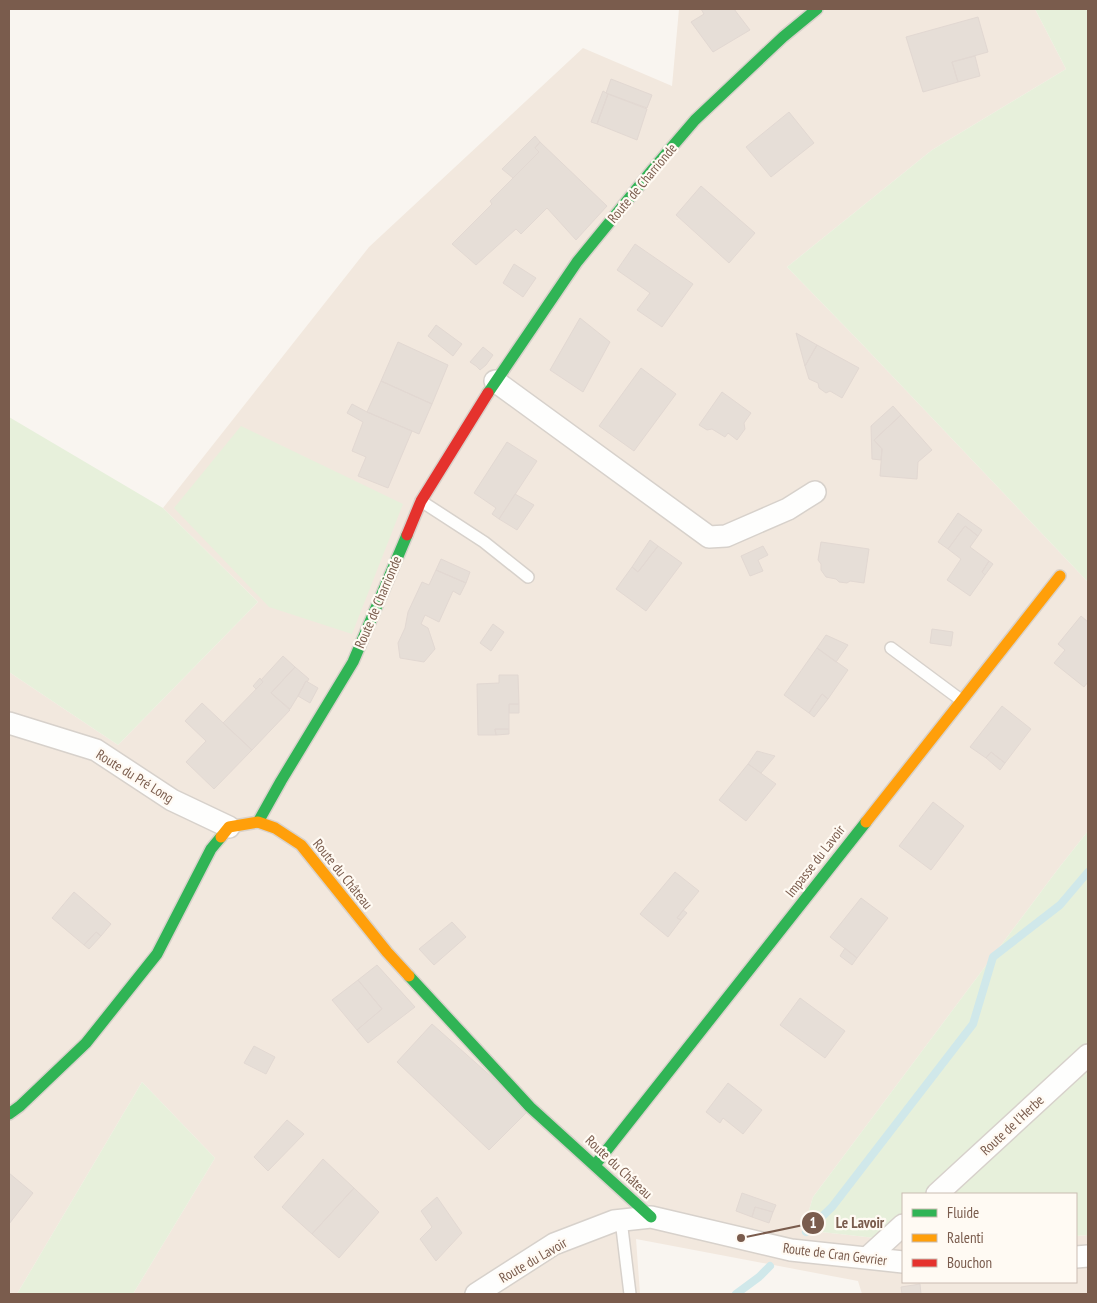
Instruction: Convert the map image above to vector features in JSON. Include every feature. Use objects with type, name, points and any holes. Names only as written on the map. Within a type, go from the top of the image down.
[{"type":"street","name":"Route de Charrionde","points":[[258,822],[353,662],[422,501],[495,381],[577,262],[653,168],[695,120],[817,9]]},
{"type":"street","points":[[495,381],[709,537],[726,536],[788,509],[815,492]]},
{"type":"street","name":"Impasse du Lavoir","points":[[595,1165],[1060,576]]},
{"type":"street","name":"Route du Pré Long","points":[[9,722],[96,750],[172,800],[230,827]]},
{"type":"street","points":[[9,1114],[20,1106],[86,1043],[157,954],[211,849],[230,827],[258,822]]},
{"type":"street","name":"Route du Château","points":[[258,822],[275,828],[301,845],[387,952],[530,1107],[651,1217]]},
{"type":"street","name":"Route de l'Herbe","points":[[938,1193],[1088,1055]]},
{"type":"street","name":"Route du Lavoir","points":[[476,1294],[554,1244],[614,1221],[651,1217]]},
{"type":"street","name":"Route de Cran Gevrier","points":[[651,1217],[791,1250],[902,1262]]},
{"type":"street","points":[[867,1258],[902,1226]]},
{"type":"lane","points":[[422,501],[484,542],[528,577]]},
{"type":"lane","points":[[891,648],[961,700]]},
{"type":"lane","points":[[620,1220],[630,1294]]},
{"type":"shaded area","points":[[679,9],[1035,9],[1066,69],[932,150],[787,267],[1088,582],[1088,831],[813,1197],[803,1230],[902,1241],[902,1283],[1077,1283],[1077,1236],[1088,1235],[1088,1294],[862,1294],[858,1281],[636,1239],[640,1294],[133,1294],[215,1158],[142,1082],[17,1294],[9,1294],[9,672],[118,745],[258,602],[163,508],[369,247],[583,48],[672,86]]},
{"type":"green space","points":[[1035,9],[1088,9],[1088,582],[787,267],[932,150],[1066,69]]},
{"type":"green space","points":[[9,417],[163,508],[258,602],[118,745],[9,672]]},
{"type":"green space","points":[[241,426],[403,504],[352,634],[269,607],[174,508]]},
{"type":"green space","points":[[1088,831],[1088,1235],[1077,1236],[1077,1193],[902,1193],[902,1241],[803,1230],[813,1197]]},
{"type":"green space","points":[[142,1082],[215,1158],[133,1294],[17,1294]]},
{"type":"building","points":[[701,9],[734,9],[750,30],[713,52],[691,22],[704,14]]},
{"type":"building","points":[[978,17],[988,52],[952,62],[958,82],[923,92],[906,37]]},
{"type":"building","points":[[975,56],[980,76],[958,82],[952,62]]},
{"type":"building","points":[[611,79],[652,95],[647,108],[606,93]]},
{"type":"building","points":[[603,91],[608,94],[597,124],[591,122]]},
{"type":"building","points":[[608,94],[647,109],[637,140],[597,124]]},
{"type":"building","points":[[789,112],[814,143],[771,177],[746,147]]},
{"type":"building","points":[[535,136],[540,142],[535,148],[539,152],[513,178],[502,169]]},
{"type":"building","points":[[540,142],[607,206],[576,240],[547,208],[521,234],[516,229],[476,265],[452,244],[492,204],[490,201],[539,152],[535,148]]},
{"type":"building","points":[[701,186],[755,233],[729,263],[676,215]]},
{"type":"building","points":[[635,244],[693,284],[662,327],[637,310],[650,293],[617,270]]},
{"type":"building","points":[[514,264],[536,278],[523,297],[503,283]]},
{"type":"building","points":[[580,318],[610,342],[583,392],[550,370]]},
{"type":"building","points":[[436,325],[462,344],[453,356],[428,336]]},
{"type":"building","points":[[796,333],[817,345],[805,366]]},
{"type":"building","points":[[398,342],[448,365],[432,404],[381,381]]},
{"type":"building","points":[[817,345],[859,368],[842,398],[830,391],[826,393],[819,388],[818,383],[809,379],[805,366]]},
{"type":"building","points":[[483,347],[493,355],[480,370],[470,362]]},
{"type":"building","points":[[641,368],[676,394],[634,451],[599,426]]},
{"type":"building","points":[[381,381],[432,404],[419,434],[367,412]]},
{"type":"building","points":[[722,392],[751,413],[744,423],[745,429],[737,440],[728,433],[725,437],[712,429],[707,430],[699,425]]},
{"type":"building","points":[[352,404],[412,431],[388,488],[358,476],[366,457],[352,451],[363,422],[347,413]]},
{"type":"building","points":[[893,406],[901,415],[874,440],[882,449],[881,460],[872,459],[871,426]]},
{"type":"building","points":[[901,415],[932,450],[918,462],[917,479],[880,476],[882,449],[874,440]]},
{"type":"building","points":[[507,442],[537,461],[499,519],[492,514],[496,508],[474,493]]},
{"type":"building","points":[[515,494],[534,505],[517,530],[499,519]]},
{"type":"building","points":[[958,513],[982,530],[978,536],[965,526],[948,549],[938,542]]},
{"type":"building","points":[[965,526],[978,536],[970,547],[989,561],[982,572],[985,575],[970,596],[947,580],[961,559],[948,549]]},
{"type":"building","points":[[650,540],[658,546],[638,572],[632,567]]},
{"type":"building","points":[[821,542],[869,549],[864,583],[839,582],[836,579],[826,577],[821,570],[821,564],[818,560]]},
{"type":"building","points":[[658,546],[682,563],[646,611],[616,589],[632,567],[638,572]]},
{"type":"building","points":[[763,546],[768,555],[758,560],[763,571],[750,576],[741,556]]},
{"type":"building","points":[[441,559],[470,572],[466,583],[436,570]]},
{"type":"building","points":[[989,561],[993,564],[985,575],[982,572]]},
{"type":"building","points":[[436,570],[466,583],[460,595],[453,591],[439,622],[425,615],[421,624],[428,628],[435,649],[424,662],[400,658],[398,643],[405,628],[408,612],[422,582],[429,585]]},
{"type":"building","points":[[1081,616],[1088,622],[1088,682],[1084,687],[1054,663],[1065,650],[1058,644]]},
{"type":"building","points":[[493,624],[504,632],[491,651],[480,643]]},
{"type":"building","points":[[932,629],[953,632],[951,646],[930,643]]},
{"type":"building","points":[[826,635],[848,645],[836,662],[817,648]]},
{"type":"building","points":[[817,648],[848,670],[828,699],[822,694],[809,713],[784,695]]},
{"type":"building","points":[[283,656],[295,667],[271,693],[290,710],[252,750],[223,723],[263,682],[261,680]]},
{"type":"building","points":[[295,667],[309,679],[290,709],[271,693]]},
{"type":"building","points":[[499,675],[518,675],[519,704],[509,704],[509,729],[495,729],[496,735],[478,735],[477,684],[499,683]]},
{"type":"building","points":[[260,678],[263,682],[256,689],[253,686]]},
{"type":"building","points":[[306,681],[318,688],[310,703],[298,696]]},
{"type":"building","points":[[822,694],[828,699],[814,717],[809,713]]},
{"type":"building","points":[[202,703],[252,750],[214,789],[186,762],[206,741],[185,721]]},
{"type":"building","points":[[509,704],[519,704],[519,713],[509,713]]},
{"type":"building","points":[[1002,706],[1031,729],[1005,763],[991,752],[986,758],[970,747]]},
{"type":"building","points":[[495,729],[509,729],[509,734],[496,735]]},
{"type":"building","points":[[757,751],[775,756],[761,773],[748,764]]},
{"type":"building","points":[[991,752],[1005,763],[1000,770],[986,758]]},
{"type":"building","points":[[748,764],[776,784],[746,821],[719,800]]},
{"type":"building","points":[[933,802],[964,826],[931,870],[899,846]]},
{"type":"building","points":[[675,872],[699,891],[677,918],[681,920],[668,937],[640,914]]},
{"type":"building","points":[[74,892],[111,924],[101,936],[96,932],[84,945],[52,918]]},
{"type":"building","points":[[861,898],[888,918],[857,958],[830,937]]},
{"type":"building","points":[[683,910],[687,913],[681,920],[677,918]]},
{"type":"building","points":[[452,922],[466,937],[434,965],[419,949]]},
{"type":"building","points":[[96,932],[101,936],[89,949],[84,945]]},
{"type":"building","points":[[845,948],[857,958],[852,965],[840,956]]},
{"type":"building","points":[[377,965],[415,1007],[368,1043],[357,1030],[382,1009],[358,980]]},
{"type":"building","points":[[358,980],[382,1009],[357,1030],[332,1000]]},
{"type":"building","points":[[800,998],[845,1031],[825,1058],[780,1025]]},
{"type":"building","points":[[432,1024],[529,1110],[489,1150],[397,1062]]},
{"type":"building","points":[[254,1046],[275,1057],[266,1074],[244,1063]]},
{"type":"building","points":[[728,1083],[762,1110],[743,1134],[723,1118],[720,1123],[706,1112]]},
{"type":"building","points":[[287,1120],[304,1134],[268,1171],[254,1157]]},
{"type":"building","points":[[323,1159],[354,1188],[312,1234],[282,1207]]},
{"type":"building","points":[[9,1173],[33,1193],[9,1224]]},
{"type":"building","points":[[354,1188],[379,1212],[339,1258],[312,1234]]},
{"type":"building","points":[[742,1193],[776,1205],[773,1212],[755,1207],[752,1217],[736,1211]]},
{"type":"building","points":[[437,1197],[462,1233],[436,1261],[420,1239],[432,1227],[421,1211]]},
{"type":"building","points":[[755,1207],[773,1212],[769,1223],[752,1217]]},
{"type":"building","points":[[920,1284],[921,1294],[902,1294],[901,1287]]},
{"type":"waterway","points":[[806,1232],[832,1207],[973,1024],[993,957],[1060,905],[1088,872]]},
{"type":"waterway","points":[[736,1294],[770,1266]]},
{"type":"traffic: fast","points":[[488,393],[577,262],[653,169],[695,120],[783,37],[817,9]]},
{"type":"traffic: fast","points":[[258,822],[353,662],[407,535]]},
{"type":"traffic: fast","points":[[595,1165],[866,822]]},
{"type":"traffic: fast","points":[[9,1114],[20,1106],[86,1043],[157,954],[211,849],[221,837]]},
{"type":"traffic: fast","points":[[409,976],[530,1107],[651,1217]]},
{"type":"traffic: slow","points":[[866,822],[1060,576]]},
{"type":"traffic: slow","points":[[221,837],[229,827],[258,822],[275,828],[301,845],[387,952],[409,976]]},
{"type":"traffic: jam","points":[[407,535],[421,501],[488,393]]},
{"type":"place","name":"Le Lavoir","points":[[741,1238]]}]
